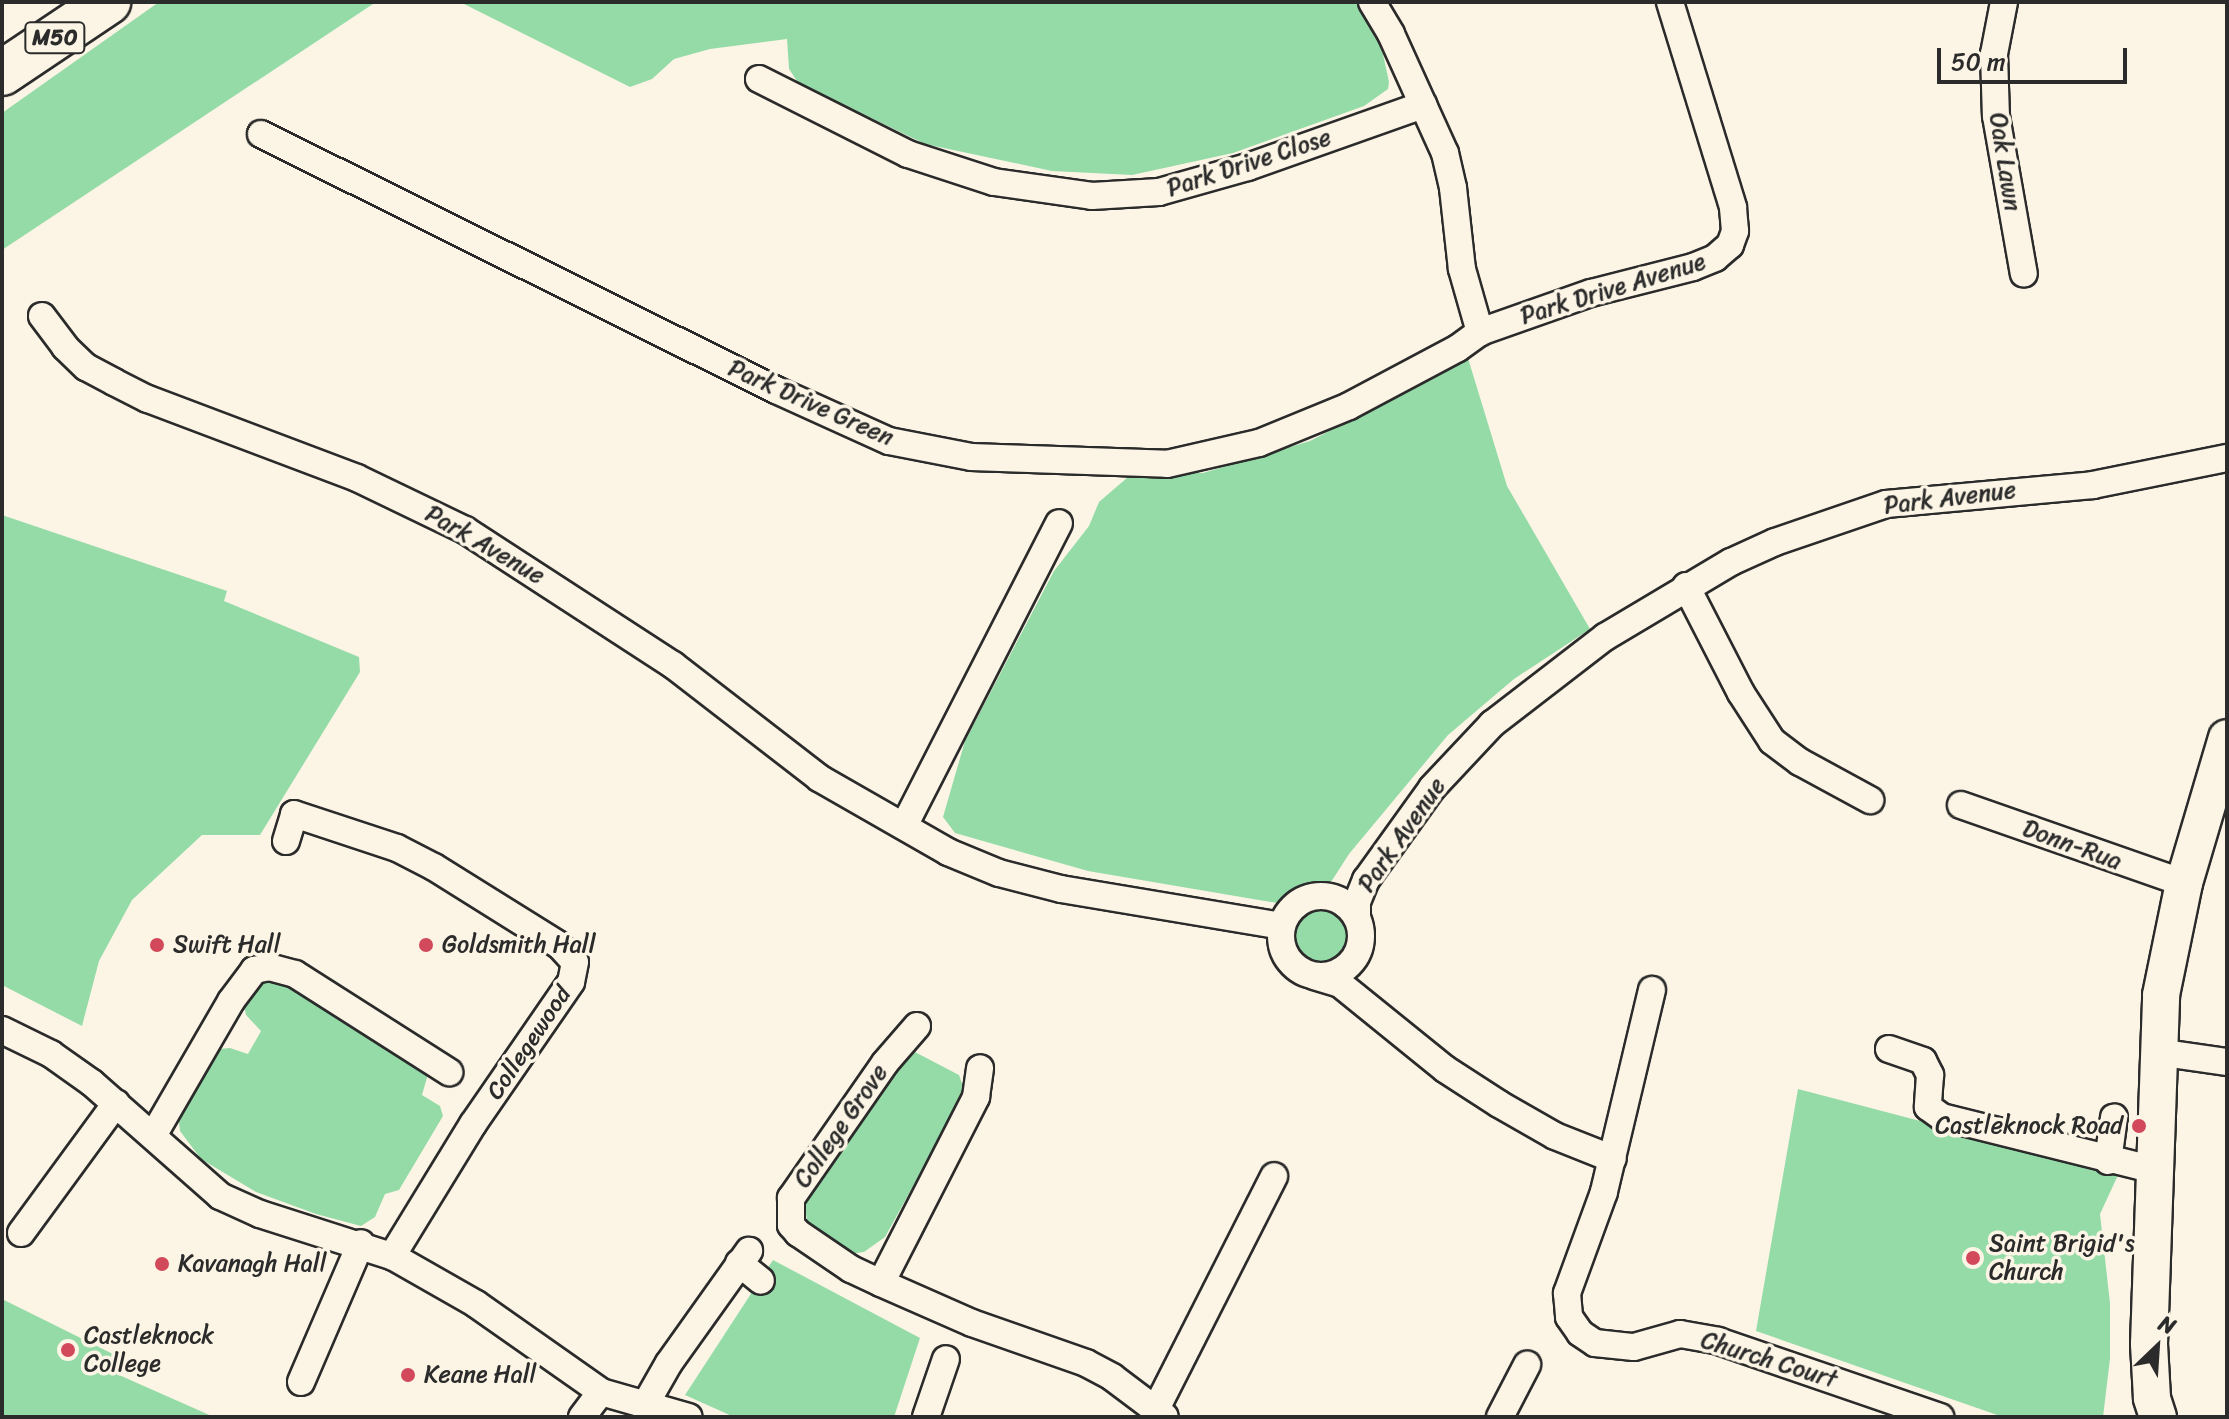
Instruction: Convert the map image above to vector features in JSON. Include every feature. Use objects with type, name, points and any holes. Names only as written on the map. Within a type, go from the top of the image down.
[{"type":"highway","name":"M50","points":[[2,73],[108,2]]},
{"type":"main road","points":[[2158,1417],[2152,1398],[2149,1358],[2157,1052],[2163,982],[2184,883],[2227,738]]},
{"type":"street","points":[[1372,2],[1391,34],[1450,172],[1462,269],[1480,332]]},
{"type":"street","name":"Park Drive Avenue","points":[[1480,332],[1591,293],[1693,267],[1715,258],[1730,245],[1735,231],[1733,207],[1670,2]]},
{"type":"street","name":"Oak Lawn","points":[[2004,2],[1994,54],[1994,89],[2024,274]]},
{"type":"street","name":"Park Drive Close","points":[[759,79],[908,154],[994,182],[1092,196],[1159,192],[1248,167],[1423,105]]},
{"type":"street","name":"Park Drive Green","points":[[261,134],[790,397],[889,441],[971,457],[1167,464],[1259,443],[1349,406],[1458,348],[1480,332]]},
{"type":"street","name":"Park Avenue","points":[[42,316],[65,347],[86,367],[114,382],[148,399],[357,478],[465,530],[673,665],[819,778],[948,852],[999,873],[1127,901],[1282,926]]},
{"type":"street","name":"Park Avenue","points":[[1357,915],[1357,902],[1366,880],[1459,756],[1526,695],[1605,637],[1686,586],[1775,542],[1886,504],[2093,485],[2227,458]]},
{"type":"street","points":[[904,826],[1059,523]]},
{"type":"street","points":[[1686,586],[1741,693],[1772,741],[1800,762],[1870,800]]},
{"type":"street","name":"Donn-Rua","points":[[1961,805],[2184,883]]},
{"type":"street","name":"Collegewood","points":[[286,841],[294,814],[397,848],[434,867],[559,945],[575,962],[571,982],[473,1124],[392,1256]]},
{"type":"street","points":[[1314,976],[1340,972],[1358,954],[1362,940],[1357,915],[1336,898],[1309,897],[1296,903],[1282,926],[1284,952],[1302,971],[1314,976],[1340,984],[1445,1069],[1499,1104],[1555,1136],[1613,1159],[1652,990]]},
{"type":"street","points":[[154,1134],[231,1001],[254,970],[269,967],[295,974],[449,1072]]},
{"type":"street","name":"College Grove","points":[[917,1026],[885,1063],[791,1198],[791,1225],[851,1269],[972,1323],[1086,1363],[1160,1413],[1274,1176]]},
{"type":"street","points":[[2,1030],[51,1054],[116,1103],[220,1196],[260,1214],[361,1243],[392,1256],[476,1304],[601,1392],[689,1417]]},
{"type":"street","points":[[1889,1049],[1923,1061],[1930,1075],[1928,1107],[1942,1117],[2108,1161],[2155,1170]]},
{"type":"street","points":[[2157,1052],[2227,1062]]},
{"type":"street","points":[[881,1283],[976,1097],[980,1068]]},
{"type":"street","points":[[21,1233],[116,1103]]},
{"type":"street","points":[[2108,1161],[2114,1117]]},
{"type":"street","name":"Church Court","points":[[1613,1159],[1595,1221],[1567,1293],[1569,1317],[1580,1333],[1595,1343],[1634,1347],[1680,1334],[1718,1341],[1940,1417]]},
{"type":"street","points":[[301,1382],[361,1243]]},
{"type":"street","points":[[645,1405],[669,1363],[744,1257],[761,1281]]},
{"type":"street","points":[[926,1417],[946,1359]]},
{"type":"street","points":[[1500,1417],[1527,1365]]},
{"type":"street","points":[[582,1417],[601,1392]]},
{"type":"green space","points":[[159,2],[376,2],[2,250],[2,113]]},
{"type":"green space","points":[[460,2],[1357,2],[1381,45],[1389,82],[1388,89],[1364,106],[1233,153],[1132,175],[1052,171],[925,144],[809,88],[797,81],[789,69],[787,39],[710,49],[674,59],[652,79],[630,87]]},
{"type":"green space","points":[[1467,355],[1507,486],[1590,629],[1514,679],[1448,735],[1349,854],[1331,882],[1283,904],[1088,871],[955,833],[943,817],[965,741],[1054,571],[1089,526],[1099,502],[1135,471],[1203,473],[1310,441],[1437,375]]},
{"type":"green space","points":[[2,515],[227,591],[224,601],[359,657],[360,672],[260,835],[202,835],[132,900],[99,961],[82,1026],[2,985]]},
{"type":"green space","points":[[1322,909],[1342,918],[1351,938],[1342,958],[1322,967],[1302,958],[1293,938],[1302,918]]},
{"type":"green space","points":[[279,979],[428,1074],[422,1095],[440,1106],[443,1116],[399,1190],[385,1194],[375,1217],[361,1226],[316,1214],[256,1192],[201,1159],[180,1131],[178,1114],[210,1056],[219,1049],[230,1048],[248,1054],[261,1031],[246,1015],[243,1002],[260,981]]},
{"type":"green space","points":[[913,1051],[959,1075],[965,1092],[885,1237],[864,1252],[843,1255],[808,1225],[804,1203],[824,1166],[907,1054]]},
{"type":"green space","points":[[1798,1089],[2119,1173],[2100,1214],[2110,1303],[2110,1359],[2103,1417],[2003,1417],[1756,1331]]},
{"type":"green space","points":[[773,1260],[920,1338],[894,1417],[734,1417],[685,1395]]},
{"type":"green space","name":"Castleknock College","points":[[2,1299],[117,1356],[110,1371],[214,1417],[2,1417]]},
{"type":"place","name":"Swift Hall","points":[[157,945]]},
{"type":"place","name":"Goldsmith Hall","points":[[426,945]]},
{"type":"place","name":"Castleknock Road","points":[[2139,1126]]},
{"type":"place","name":"Saint Brigid's Church","points":[[1973,1258]]},
{"type":"place","name":"Kavanagh Hall","points":[[162,1264]]},
{"type":"place","name":"Castleknock College","points":[[68,1350]]},
{"type":"place","name":"Keane Hall","points":[[408,1375]]}]
